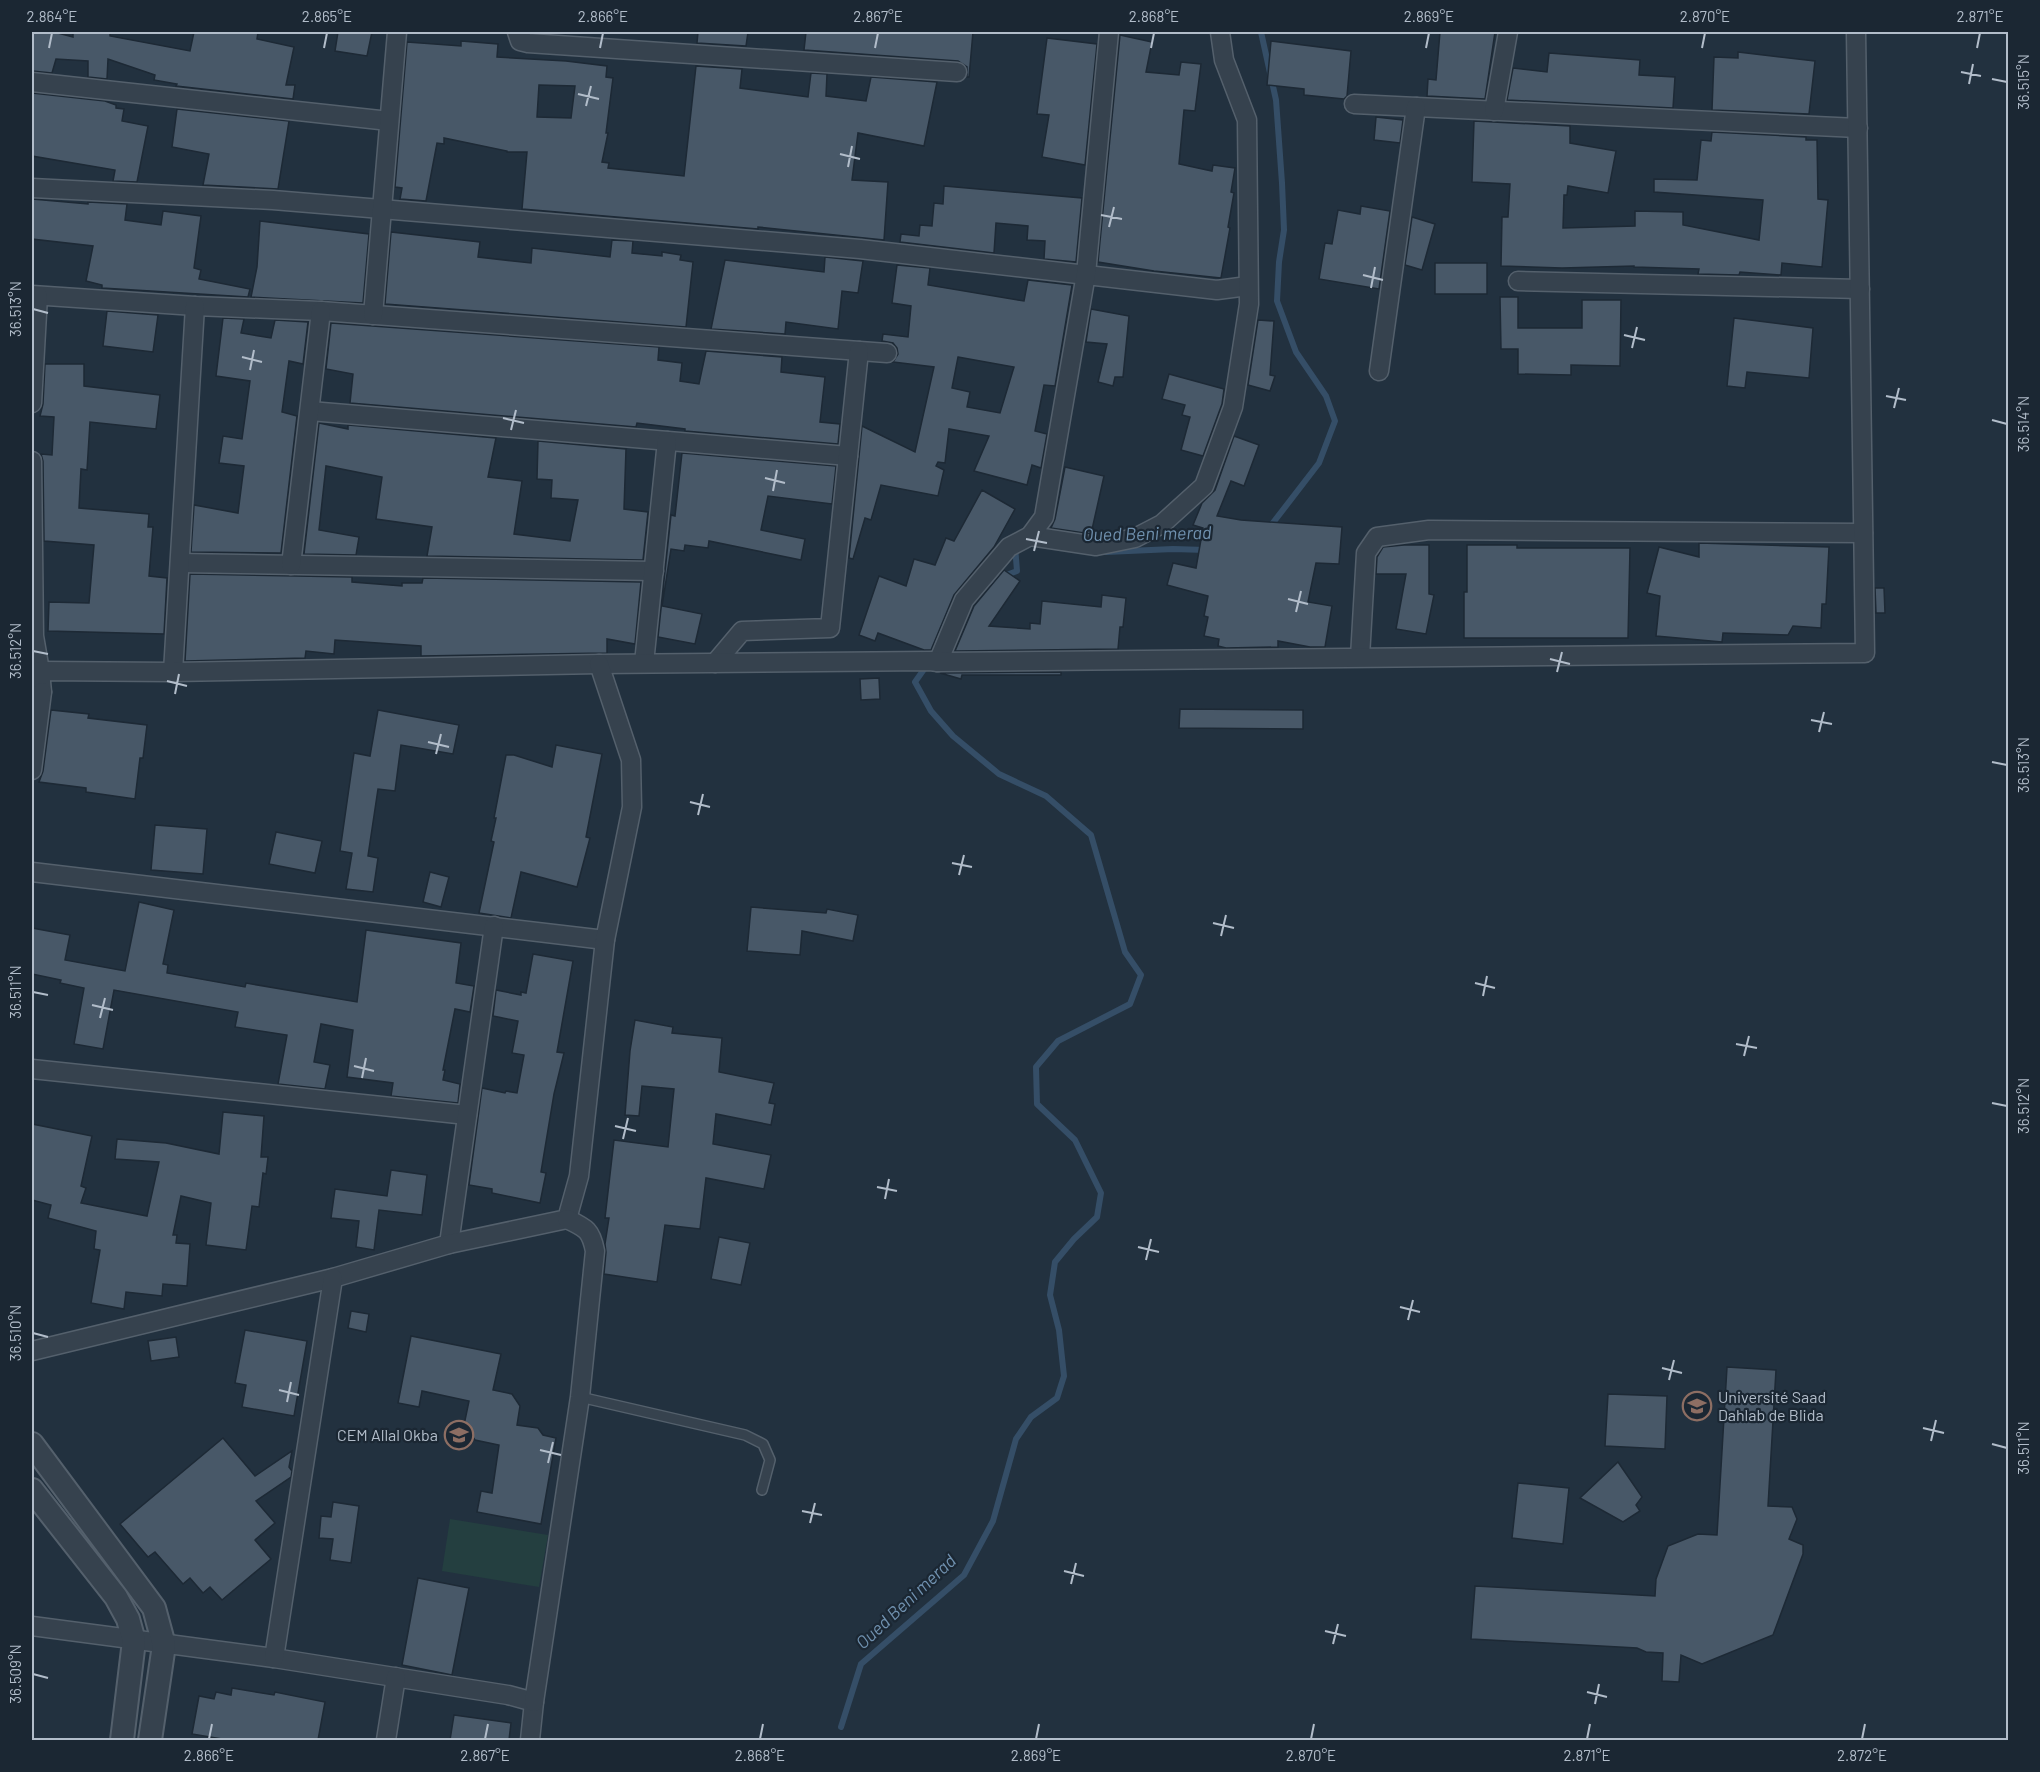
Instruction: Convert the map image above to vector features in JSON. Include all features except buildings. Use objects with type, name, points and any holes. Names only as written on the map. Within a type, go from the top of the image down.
[{"type":"street","points":[[373,315],[397,32]]},
{"type":"street","points":[[517,32],[520,41],[528,43],[957,72]]},
{"type":"street","points":[[938,662],[964,600],[1009,547],[1030,536],[1044,517],[1086,274],[1109,32]]},
{"type":"street","points":[[1030,536],[1096,546],[1135,538],[1162,524],[1204,486],[1233,407],[1250,304],[1246,120],[1224,60],[1220,32]]},
{"type":"street","points":[[1494,111],[1508,32]]},
{"type":"street","points":[[40,671],[173,672],[644,663],[1865,653],[1856,32]]},
{"type":"street","points":[[32,82],[389,121]]},
{"type":"street","points":[[1354,104],[1858,128]]},
{"type":"street","points":[[1379,371],[1416,107]]},
{"type":"street","points":[[32,188],[273,200],[860,249],[1218,290],[1248,286]]},
{"type":"street","points":[[1518,281],[1860,289]]},
{"type":"street","points":[[32,403],[35,295],[195,306],[321,311],[887,353]]},
{"type":"street","points":[[173,672],[195,306]]},
{"type":"street","points":[[291,565],[321,311]]},
{"type":"street","points":[[715,663],[742,631],[830,628],[859,351]]},
{"type":"street","points":[[310,411],[848,456]]},
{"type":"street","points":[[644,663],[667,441]]},
{"type":"street","points":[[32,461],[34,636],[40,671],[32,770]]},
{"type":"street","points":[[1360,657],[1366,553],[1377,537],[1429,530],[1863,532]]},
{"type":"street","points":[[180,563],[654,571]]},
{"type":"street","points":[[567,1219],[579,1176],[605,940],[632,807],[631,760],[600,664]]},
{"type":"street","points":[[32,872],[605,940]]},
{"type":"street","points":[[448,1244],[494,926]]},
{"type":"street","points":[[32,1069],[467,1115]]},
{"type":"street","points":[[32,1351],[333,1278],[448,1244],[567,1219],[586,1228],[592,1237],[595,1251],[580,1397],[530,1740]]},
{"type":"street","points":[[274,1658],[333,1278]]},
{"type":"street","points":[[32,1444],[154,1608],[164,1645],[150,1740]]},
{"type":"street","points":[[32,1491],[116,1598],[128,1619],[134,1641],[122,1740]]},
{"type":"street","points":[[32,1626],[274,1658],[508,1695],[534,1702]]},
{"type":"street","points":[[386,1740],[396,1677]]},
{"type":"lane","points":[[580,1397],[745,1435],[763,1444],[770,1460],[762,1490]]},
{"type":"green space","points":[[450,1519],[548,1535],[539,1587],[442,1571]]},
{"type":"waterway","name":"Oued Beni merad","points":[[1261,32],[1276,100],[1282,183],[1284,230],[1279,262],[1277,301],[1296,352],[1326,396],[1335,421],[1319,463],[1269,528]]},
{"type":"waterway","name":"Oued Beni merad","points":[[986,583],[1017,571],[1015,546]]},
{"type":"waterway","name":"Oued Beni merad","points":[[1106,552],[1206,550]]},
{"type":"waterway","name":"Oued Beni merad","points":[[937,642],[947,616],[953,608]]},
{"type":"waterway","name":"Oued Beni merad","points":[[841,1727],[861,1664],[964,1575],[993,1521],[1016,1439],[1031,1417],[1057,1398],[1064,1376],[1059,1330],[1050,1295],[1055,1262],[1074,1239],[1097,1217],[1101,1193],[1075,1140],[1037,1104],[1036,1067],[1058,1041],[1130,1004],[1141,975],[1125,952],[1091,835],[1046,796],[999,774],[953,736],[931,711],[915,682],[927,665]]},
{"type":"place","name":"Université Saad Dahlab de Blida","points":[[1697,1406]]},
{"type":"place","name":"CEM Allal Okba","points":[[459,1435]]}]
